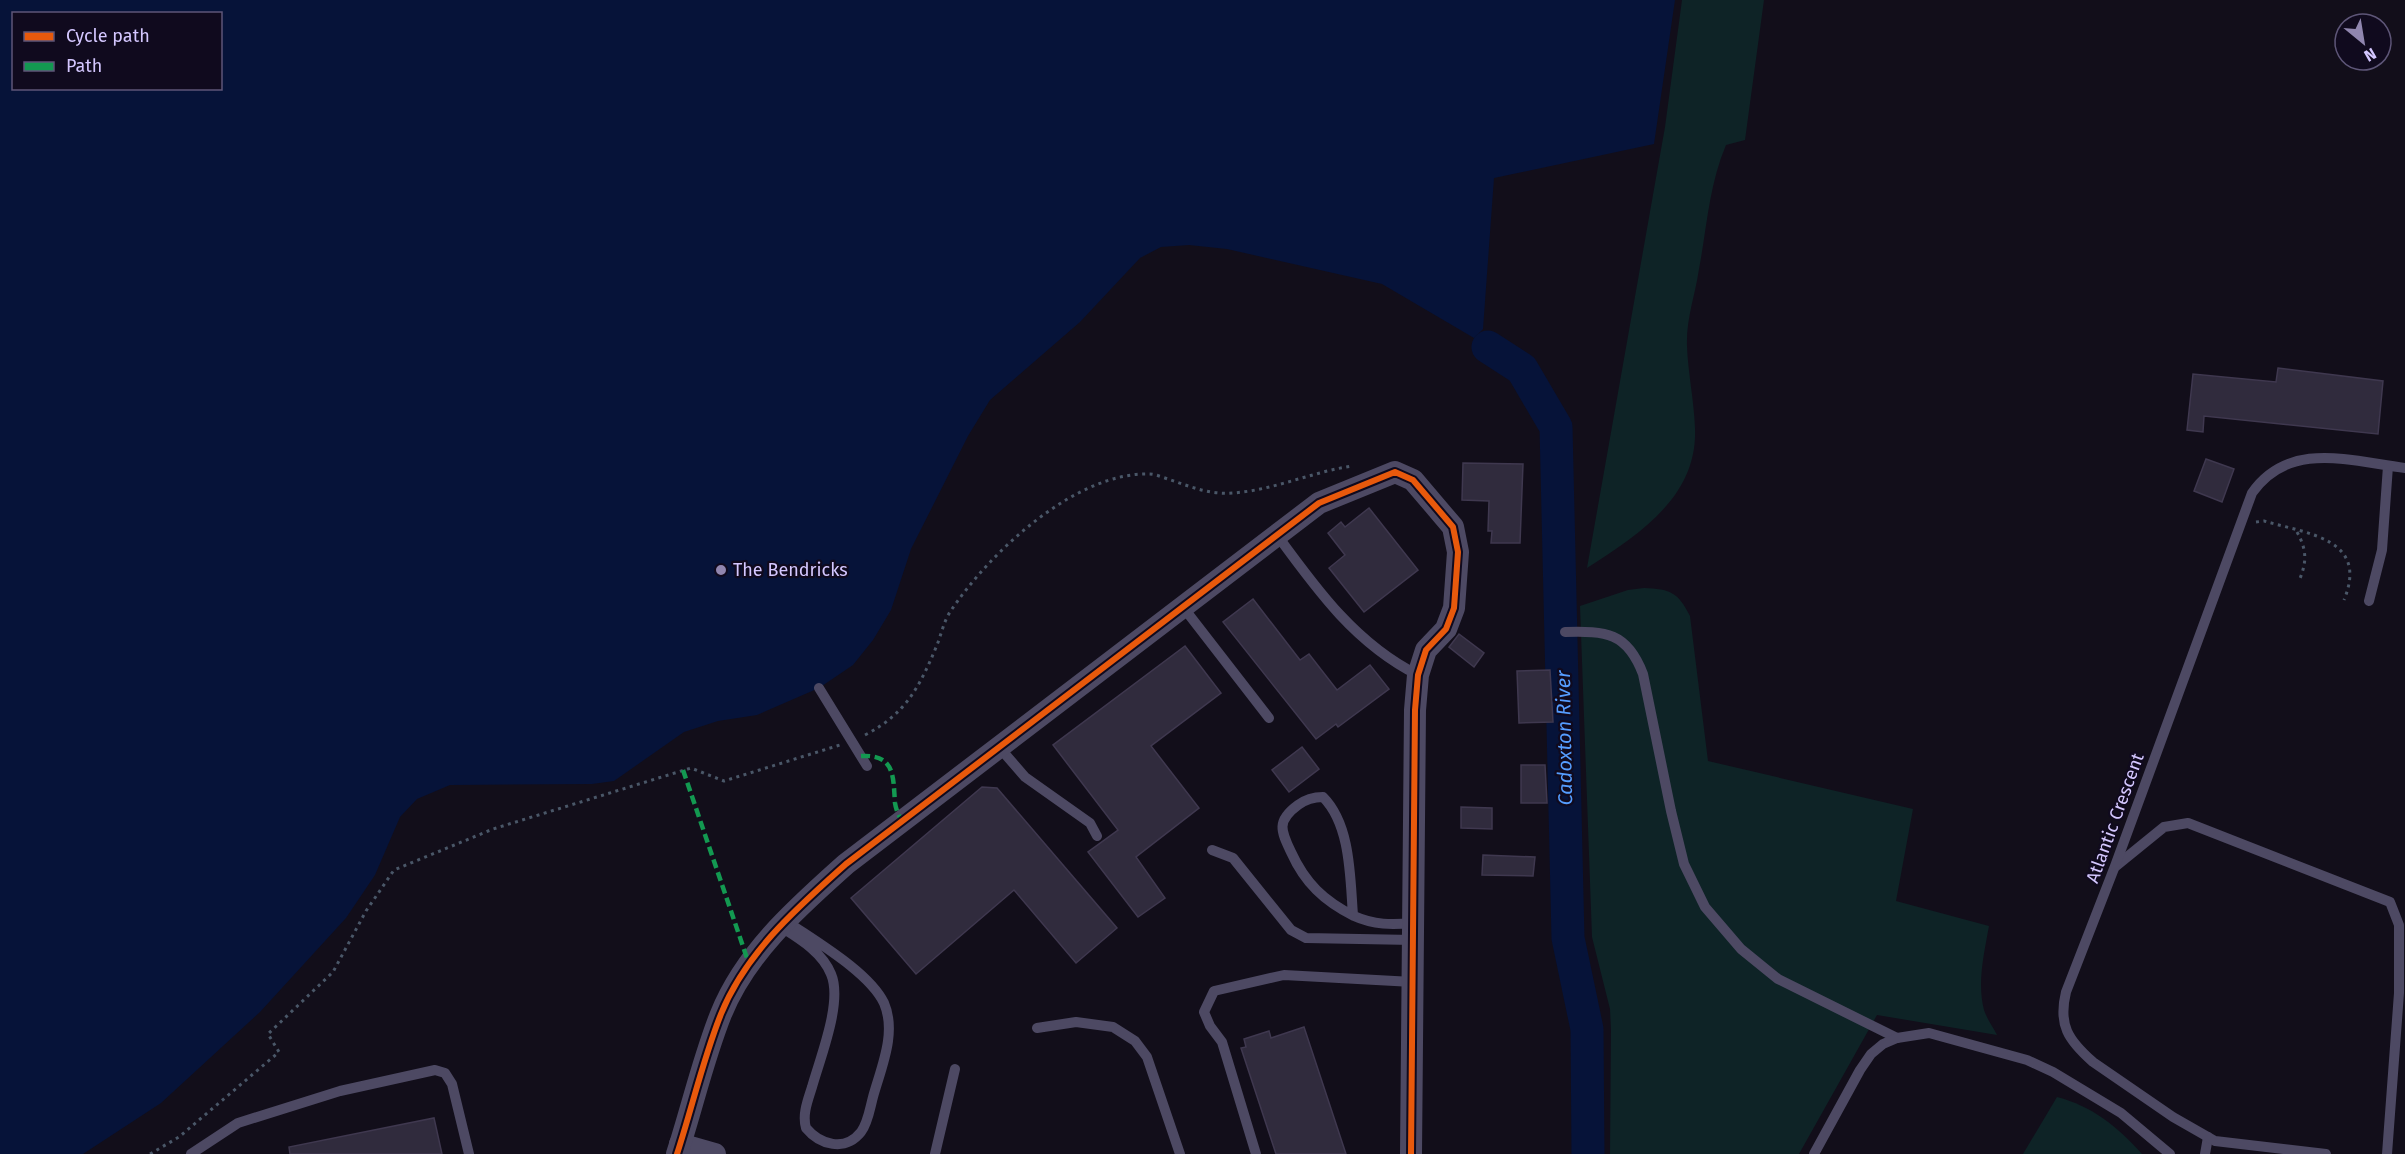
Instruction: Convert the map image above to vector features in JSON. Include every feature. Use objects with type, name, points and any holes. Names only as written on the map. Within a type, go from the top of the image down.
[{"type":"street","points":[[715,1154],[678,1149],[721,1014],[749,964],[783,924],[846,864],[1319,503],[1395,472],[1413,480],[1453,527],[1458,552],[1454,608],[1446,628],[1426,650],[1418,675],[1415,710],[1411,1154]]},
{"type":"lane","name":"Atlantic Crescent","points":[[2326,1154],[2215,1141],[2173,1117],[2093,1062],[2078,1049],[2069,1037],[2063,1021],[2062,1008],[2248,501],[2258,484],[2284,464],[2304,458],[2405,468]]},
{"type":"lane","points":[[2369,601],[2382,550],[2384,495],[2388,466]]},
{"type":"lane","points":[[1277,536],[1328,603],[1349,626],[1385,656],[1418,675]]},
{"type":"lane","points":[[1183,607],[1269,718]]},
{"type":"lane","points":[[1565,632],[1597,631],[1620,638],[1636,656],[1643,674],[1684,864],[1705,907],[1740,949],[1778,979],[1897,1038]]},
{"type":"lane","points":[[819,688],[867,765]]},
{"type":"lane","points":[[999,747],[1025,777],[1090,823],[1097,836]]},
{"type":"lane","points":[[1353,915],[1351,878],[1337,816],[1323,798],[1313,797],[1289,811],[1282,823],[1284,837],[1298,870],[1308,884],[1328,900],[1353,915],[1367,921],[1413,932]]},
{"type":"lane","points":[[2115,866],[2164,827],[2188,824],[2390,902],[2399,925],[2399,993],[2387,1154]]},
{"type":"lane","points":[[1212,850],[1233,858],[1291,930],[1306,938],[1413,932]]},
{"type":"lane","points":[[783,924],[863,976],[877,992],[887,1012],[889,1022],[886,1052],[865,1125],[855,1137],[847,1142],[832,1145],[817,1139],[806,1128],[805,1112],[832,1009],[835,989],[831,974],[820,958],[783,924]]},
{"type":"lane","points":[[1256,1154],[1222,1042],[1210,1026],[1204,1012],[1215,991],[1284,975],[1413,982]]},
{"type":"lane","points":[[1037,1029],[1076,1022],[1094,1024],[1113,1027],[1135,1041],[1147,1057],[1180,1154]]},
{"type":"lane","points":[[1814,1154],[1860,1070],[1883,1044],[1897,1038],[1929,1033],[2027,1060],[2053,1072],[2108,1104],[2136,1124],[2170,1154]]},
{"type":"lane","points":[[935,1154],[955,1069]]},
{"type":"lane","points":[[191,1154],[238,1123],[340,1091],[435,1070],[445,1073],[452,1084],[469,1154]]},
{"type":"lane","points":[[2205,1154],[2208,1137]]},
{"type":"path","points":[[150,1154],[179,1137],[279,1052],[268,1034],[333,972],[366,911],[394,870],[493,829],[691,768],[724,781],[852,741],[888,721],[910,701],[933,655],[949,613],[1013,539],[1055,505],[1099,483],[1141,474],[1152,474],[1199,490],[1232,493],[1293,483],[1333,469],[1353,466]]},
{"type":"path","points":[[2240,524],[2264,521],[2335,544],[2346,555],[2351,571],[2350,584],[2344,600]]},
{"type":"path","points":[[2296,531],[2304,545],[2306,565],[2299,581]]},
{"type":"green space","points":[[1682,0],[1764,0],[1745,140],[1726,145],[1720,160],[1712,191],[1689,317],[1687,346],[1695,428],[1693,452],[1687,474],[1676,494],[1661,511],[1626,542],[1587,568],[1665,127]]},
{"type":"green space","points":[[1660,589],[1672,593],[1690,616],[1708,761],[1913,809],[1896,901],[1989,926],[1981,989],[1984,1010],[1997,1035],[1877,1015],[1799,1154],[1610,1154],[1610,1009],[1592,937],[1580,606],[1628,590]]},
{"type":"green space","points":[[2057,1097],[2082,1106],[2104,1119],[2142,1154],[2023,1154]]},
{"type":"water","points":[[0,0],[1675,0],[1654,144],[1494,178],[1483,329],[1474,338],[1382,284],[1227,249],[1189,245],[1161,247],[1140,258],[1080,322],[990,400],[968,436],[911,549],[891,610],[873,640],[853,665],[819,688],[757,715],[718,721],[684,732],[614,781],[592,784],[450,785],[417,799],[400,817],[375,875],[346,918],[260,1012],[161,1103],[83,1154],[0,1154]]},
{"type":"building","points":[[2278,368],[2383,381],[2378,434],[2204,416],[2203,432],[2187,430],[2193,374],[2276,382]]},
{"type":"building","points":[[2206,459],[2234,469],[2222,502],[2194,491]]},
{"type":"building","points":[[1463,463],[1523,464],[1520,543],[1491,543],[1492,531],[1488,531],[1489,501],[1462,500]]},
{"type":"building","points":[[1369,508],[1418,570],[1364,612],[1329,568],[1345,555],[1328,533],[1341,522],[1345,527]]},
{"type":"building","points":[[1253,599],[1300,660],[1309,654],[1337,690],[1370,665],[1389,689],[1338,727],[1336,724],[1316,739],[1223,622]]},
{"type":"building","points":[[1459,634],[1484,653],[1474,667],[1449,647]]},
{"type":"building","points":[[1185,646],[1221,693],[1151,746],[1199,808],[1136,857],[1165,898],[1138,917],[1088,852],[1118,830],[1053,745]]},
{"type":"building","points":[[1550,670],[1553,722],[1519,723],[1517,671]]},
{"type":"building","points":[[1302,747],[1319,769],[1289,792],[1272,770]]},
{"type":"building","points":[[1521,765],[1545,765],[1547,803],[1521,803]]},
{"type":"building","points":[[982,787],[997,788],[1117,928],[1076,963],[1014,890],[916,974],[851,898]]},
{"type":"building","points":[[1461,807],[1492,808],[1492,829],[1461,828]]},
{"type":"building","points":[[1483,855],[1535,857],[1533,876],[1482,875]]},
{"type":"building","points":[[1304,1027],[1346,1154],[1276,1154],[1241,1048],[1246,1047],[1244,1039],[1269,1031],[1271,1038]]},
{"type":"building","points":[[434,1118],[442,1154],[290,1154],[289,1147]]},
{"type":"waterway","name":"Cadoxton River","points":[[1488,347],[1522,369],[1556,427],[1568,938],[1587,1029],[1588,1154]]},
{"type":"marked path","points":[[861,756],[872,756],[887,763],[893,777],[895,806],[902,821]]},
{"type":"marked path","points":[[683,770],[749,964]]},
{"type":"cycle path","points":[[677,1154],[721,1014],[744,970],[792,914],[846,864],[1319,503],[1395,472],[1413,480],[1453,527],[1458,552],[1454,608],[1446,629],[1426,650],[1418,675],[1415,710],[1411,1154]]},
{"type":"place","name":"The Bendricks","points":[[721,570]]}]
